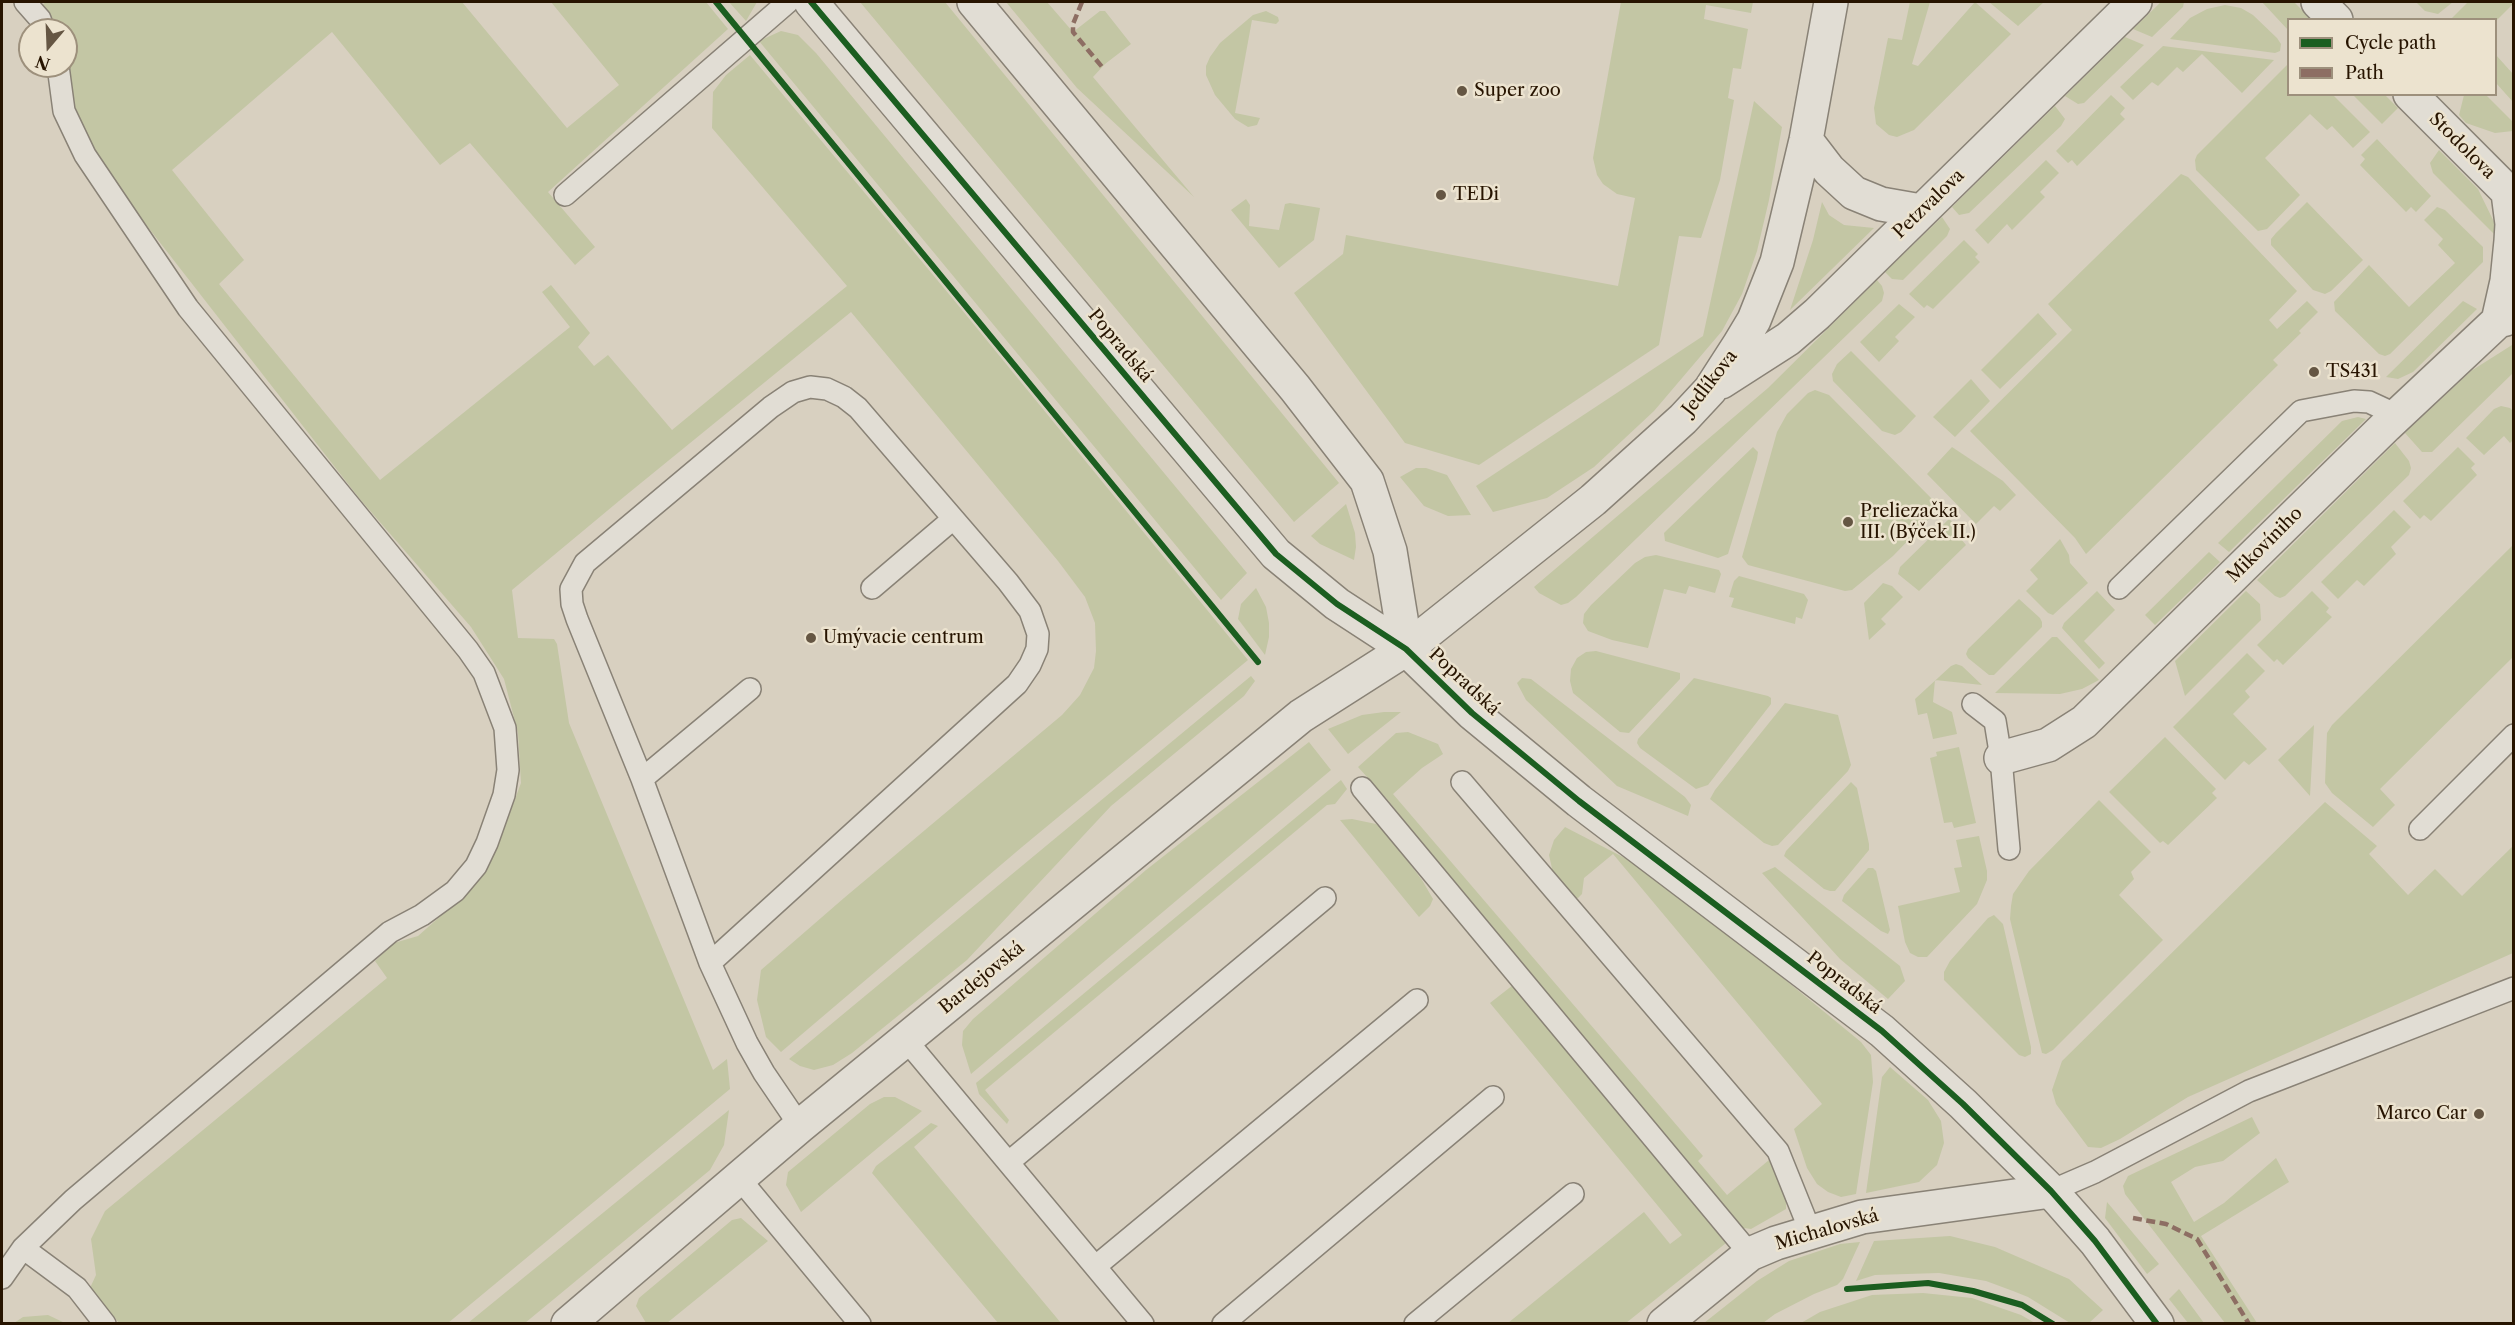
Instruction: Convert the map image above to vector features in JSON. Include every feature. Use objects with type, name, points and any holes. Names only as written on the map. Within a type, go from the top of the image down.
[{"type":"street","name":"Popradská","points":[[811,2],[1276,554],[1337,604],[1406,649],[1472,712],[1579,801],[1882,1031],[1963,1104],[2051,1191],[2095,1240],[2157,1323]]},
{"type":"street","name":"Popradská","points":[[974,2],[1295,388],[1366,481],[1390,551],[1406,649]]},
{"type":"street","name":"Jedlíkova","points":[[1406,649],[1601,493],[1683,419],[1710,390],[1754,320],[1770,280],[1788,221],[1806,140],[1831,2]]},
{"type":"street","name":"Petzvalova","points":[[1710,390],[1788,339],[1817,314],[2135,2]]},
{"type":"street","points":[[2318,2],[2334,18]]},
{"type":"street","name":"Stodolova","points":[[2412,96],[2507,182]]},
{"type":"street","points":[[1806,140],[1829,170],[1854,193],[1881,204],[1921,211]]},
{"type":"street","points":[[2507,182],[2512,224],[2508,315]]},
{"type":"street","name":"Mikovíniho","points":[[2001,758],[2048,745],[2084,722],[2397,415],[2508,315]]},
{"type":"street","name":"Bardejovská","points":[[579,1320],[800,1126],[1300,716],[1406,649]]},
{"type":"street","name":"Michalovská","points":[[1664,1323],[1750,1254],[1811,1233],[1862,1217],[2051,1191]]},
{"type":"lane","points":[[25,2],[39,18]]},
{"type":"lane","points":[[565,195],[788,2]]},
{"type":"lane","points":[[2,1278],[23,1248],[73,1200],[390,932],[422,915],[455,891],[476,866],[487,843],[504,795],[508,770],[505,728],[484,673],[468,650],[188,308],[86,155],[64,111],[60,78]]},
{"type":"lane","points":[[710,963],[1017,684],[1030,665],[1037,649],[1038,634],[1030,611],[858,408],[844,397],[827,389],[810,387],[793,392],[771,407],[585,563],[571,590],[572,604],[577,619],[642,779],[710,963],[747,1043],[764,1073],[800,1126]]},
{"type":"lane","points":[[2119,588],[2301,411],[2340,403],[2368,402],[2397,415]]},
{"type":"lane","points":[[872,588],[953,519]]},
{"type":"lane","points":[[642,779],[750,689]]},
{"type":"lane","points":[[1973,704],[1995,721],[2001,758],[2009,849]]},
{"type":"lane","points":[[2421,829],[2514,735]]},
{"type":"lane","points":[[1462,782],[1778,1151],[1811,1233]]},
{"type":"lane","points":[[1362,788],[1750,1254]]},
{"type":"lane","points":[[1009,1162],[1325,898]]},
{"type":"lane","points":[[2051,1191],[2095,1172],[2250,1091],[2514,988]]},
{"type":"lane","points":[[1096,1266],[1416,1000]]},
{"type":"lane","points":[[906,1040],[1143,1323]]},
{"type":"lane","points":[[1223,1323],[1493,1097]]},
{"type":"lane","points":[[739,1178],[860,1323]]},
{"type":"lane","points":[[1415,1323],[1573,1194]]},
{"type":"lane","points":[[23,1248],[77,1288],[105,1323]]},
{"type":"green space","points":[[46,2],[462,2],[567,128],[619,85],[551,2],[706,2],[728,29],[548,192],[595,247],[575,265],[470,143],[440,165],[332,32],[172,170],[244,260],[219,284],[380,480],[570,327],[542,292],[551,285],[590,333],[578,347],[594,366],[608,355],[672,430],[847,286],[712,128],[713,92],[726,75],[750,55],[1248,660],[1022,847],[781,1052],[766,1037],[757,1000],[761,970],[1062,715],[1080,695],[1094,668],[1095,623],[1085,597],[1058,561],[851,312],[625,496],[512,590],[518,638],[554,639],[557,644],[569,723],[713,1070],[727,1059],[730,1089],[448,1323],[119,1323],[90,1288],[96,1275],[91,1239],[105,1211],[387,978],[375,961],[394,943],[418,936],[461,898],[482,873],[497,847],[521,783],[518,733],[504,679],[471,627],[359,498],[133,208],[90,145],[73,110],[68,78],[78,78],[78,18],[46,18],[39,7]]},
{"type":"green space","points":[[729,2],[757,2],[746,21]]},
{"type":"green space","points":[[860,2],[945,2],[1339,483],[1294,522]]},
{"type":"green space","points":[[1006,2],[1047,2],[1073,32],[1100,11],[1105,11],[1131,44],[1105,64],[1093,77],[1194,197],[1077,88]]},
{"type":"green space","points":[[1621,2],[1753,2],[1751,13],[1706,5],[1704,19],[1748,29],[1741,69],[1733,68],[1728,98],[1734,100],[1720,180],[1701,238],[1679,236],[1659,345],[1479,465],[1405,443],[1294,293],[1343,254],[1346,235],[1618,286],[1635,198],[1617,194],[1603,184],[1597,175],[1593,158]]},
{"type":"green space","points":[[1910,2],[1930,2],[1912,64],[1918,66],[1975,2],[2011,34],[1914,130],[1897,137],[1889,135],[1876,124],[1874,108],[1888,38],[1902,40]]},
{"type":"green space","points":[[1989,2],[2044,2],[2018,26]]},
{"type":"green space","points":[[2161,2],[2184,2],[2183,7],[2152,37],[2133,29]]},
{"type":"green space","points":[[2262,2],[2294,2],[2310,18],[2287,18],[2287,29]]},
{"type":"green space","points":[[2416,2],[2453,2],[2438,14],[2425,11]]},
{"type":"green space","points":[[2468,2],[2514,3],[2497,20],[2497,18],[2452,18]]},
{"type":"green space","points":[[2225,5],[2241,8],[2253,15],[2277,38],[2281,44],[2280,51],[2275,53],[2170,39],[2190,18],[2207,9]]},
{"type":"green space","points":[[1266,11],[1278,17],[1279,21],[1276,24],[1252,20],[1235,113],[1260,118],[1257,125],[1248,127],[1235,119],[1215,95],[1206,75],[1206,66],[1220,43],[1253,15]]},
{"type":"green space","points":[[781,31],[798,35],[816,53],[1247,573],[1221,600],[759,41]]},
{"type":"green space","points":[[2125,37],[2144,45],[2084,103],[2078,104],[2065,96]]},
{"type":"green space","points":[[2163,46],[2274,60],[2242,93],[2202,54],[2183,72],[2177,67],[2158,86],[2152,82],[2133,100],[2120,87]]},
{"type":"green space","points":[[2497,56],[2513,74],[2513,102],[2497,84]]},
{"type":"green space","points":[[2287,65],[2287,96],[2334,96],[2370,132],[2353,148],[2332,126],[2327,130],[2310,114],[2265,158],[2300,195],[2267,229],[2258,231],[2196,170],[2197,155]]},
{"type":"green space","points":[[2111,95],[2125,108],[2120,114],[2125,119],[2077,166],[2072,160],[2068,163],[2056,151]]},
{"type":"green space","points":[[2354,96],[2386,96],[2398,108],[2382,124]]},
{"type":"green space","points":[[2464,96],[2487,96],[2513,122],[2513,131],[2495,133],[2466,123],[2459,115]]},
{"type":"green space","points":[[1754,101],[1782,127],[1757,251],[1742,294],[1722,331],[1654,411],[1594,467],[1547,498],[1493,512],[1476,486],[1703,336]]},
{"type":"green space","points":[[2055,106],[2065,119],[2061,126],[1969,213],[1959,215],[1952,207]]},
{"type":"green space","points":[[2377,139],[2431,196],[2416,212],[2411,207],[2406,212],[2360,165],[2365,159],[2361,155]]},
{"type":"green space","points":[[2439,150],[2478,189],[2495,224],[2498,238],[2433,173],[2430,163]]},
{"type":"green space","points":[[2046,160],[2059,173],[2040,192],[2045,197],[2012,230],[2007,224],[1988,244],[1975,230]]},
{"type":"green space","points":[[2181,174],[2188,177],[2297,291],[2269,320],[2277,329],[2307,301],[2318,312],[2299,331],[2301,333],[2273,360],[2278,365],[2086,554],[2075,538],[1970,431],[2072,330],[2048,304]]},
{"type":"green space","points":[[1246,199],[1250,205],[1249,226],[1279,230],[1285,204],[1320,208],[1314,240],[1279,268],[1231,210]]},
{"type":"green space","points":[[1822,202],[1829,215],[1844,225],[1874,228],[1790,310],[1813,240]]},
{"type":"green space","points":[[2307,202],[2363,260],[2325,294],[2313,290],[2271,245],[2271,239],[2276,233]]},
{"type":"green space","points":[[2437,207],[2445,210],[2483,247],[2483,262],[2390,354],[2385,356],[2379,354],[2335,311],[2334,302],[2369,265],[2409,307],[2455,263],[2438,245],[2443,239],[2424,220]]},
{"type":"green space","points":[[1942,217],[1950,229],[1947,236],[1903,280],[1892,279],[1885,272]]},
{"type":"green space","points":[[1964,240],[1978,254],[1975,257],[1980,262],[1933,309],[1927,305],[1924,308],[1909,294]]},
{"type":"green space","points":[[1877,280],[1884,293],[1882,301],[1576,597],[1561,605],[1539,593],[1534,587],[1768,388]]},
{"type":"green space","points":[[2463,301],[2477,309],[2413,372],[2398,379],[2386,377]]},
{"type":"green space","points":[[1899,304],[1915,317],[1895,337],[1899,341],[1879,362],[1860,342]]},
{"type":"green space","points":[[2038,313],[2057,334],[2000,389],[1981,370]]},
{"type":"green space","points":[[2512,345],[2513,373],[2432,452],[2422,452],[2405,433],[2471,371]]},
{"type":"green space","points":[[1851,351],[1916,416],[1901,432],[1895,435],[1882,431],[1833,381],[1832,374],[1837,364]]},
{"type":"green space","points":[[1971,379],[1990,401],[1955,437],[1933,417]]},
{"type":"green space","points":[[1815,390],[1829,395],[1934,501],[1930,518],[1893,556],[1852,590],[1845,591],[1748,565],[1742,557],[1777,432],[1787,414],[1808,393]]},
{"type":"green space","points":[[2501,406],[2513,411],[2513,440],[2510,443],[2504,436],[2484,455],[2466,438],[2494,409]]},
{"type":"green space","points":[[2358,417],[2366,419],[2229,552],[2218,543],[2342,421]]},
{"type":"green space","points":[[2395,443],[2409,461],[2411,468],[2409,475],[2285,596],[2280,598],[2275,596],[2257,580]]},
{"type":"green space","points":[[1753,447],[1758,452],[1757,459],[1728,554],[1718,558],[1665,541],[1664,533]]},
{"type":"green space","points":[[1952,447],[2003,481],[2016,495],[2000,511],[1994,506],[1976,524],[1927,474]]},
{"type":"green space","points":[[2458,447],[2475,464],[2471,468],[2477,475],[2431,521],[2424,515],[2420,519],[2403,501]]},
{"type":"green space","points":[[1416,468],[1426,468],[1447,475],[1471,515],[1448,516],[1424,506],[1400,477]]},
{"type":"green space","points":[[1346,504],[1355,533],[1354,560],[1320,544],[1311,536]]},
{"type":"green space","points":[[2394,510],[2411,527],[2391,547],[2396,554],[2364,586],[2357,580],[2338,599],[2321,582]]},
{"type":"green space","points":[[1949,519],[1966,534],[1961,539],[1966,545],[1919,591],[1898,574],[1900,567]]},
{"type":"green space","points":[[2060,539],[2069,555],[2070,563],[2088,583],[2053,615],[2048,613],[2026,591],[2038,579],[2030,570]]},
{"type":"green space","points":[[2513,545],[2513,657],[2380,789],[2395,805],[2373,827],[2332,793],[2325,783],[2327,733],[2332,725]]},
{"type":"green space","points":[[2209,552],[2220,562],[2155,625],[2145,615]]},
{"type":"green space","points":[[1656,555],[1719,570],[1721,574],[1715,593],[1689,586],[1686,594],[1664,589],[1648,648],[1612,640],[1588,631],[1583,623],[1584,614],[1591,605],[1635,563],[1645,557]]},
{"type":"green space","points":[[1739,576],[1804,594],[1808,600],[1802,619],[1796,617],[1795,624],[1731,607],[1734,598],[1729,597],[1734,581]]},
{"type":"green space","points":[[1883,583],[1892,586],[1903,597],[1881,619],[1886,624],[1869,640],[1864,603]]},
{"type":"green space","points":[[1256,588],[1266,607],[1269,623],[1265,655],[1238,619],[1241,604]]},
{"type":"green space","points":[[2097,591],[2115,610],[2084,641],[2105,663],[2099,669],[2062,628],[2064,623]]},
{"type":"green space","points":[[2246,591],[2260,604],[2261,620],[2185,696],[2175,661]]},
{"type":"green space","points":[[2312,591],[2329,608],[2326,612],[2332,617],[2283,665],[2277,659],[2274,662],[2257,645]]},
{"type":"green space","points":[[2019,599],[2040,618],[2042,627],[1994,675],[1989,675],[1966,654],[1968,649]]},
{"type":"green space","points":[[2052,637],[2057,637],[2099,680],[2082,689],[2060,694],[1995,693]]},
{"type":"green space","points":[[1596,651],[1680,673],[1680,679],[1629,733],[1620,732],[1573,693],[1570,681],[1571,669],[1577,658],[1586,652]]},
{"type":"green space","points":[[2247,653],[2265,671],[2245,691],[2250,697],[2233,714],[2267,749],[2249,765],[2244,761],[2225,780],[2173,727]]},
{"type":"green space","points":[[1956,664],[1962,666],[1982,685],[1936,680]]},
{"type":"green space","points":[[1251,676],[1255,681],[1244,696],[1111,806],[967,960],[852,1053],[833,1065],[814,1070],[800,1066],[789,1059]]},
{"type":"green space","points":[[1522,678],[1531,679],[1685,797],[1691,805],[1688,816],[1617,786],[1526,700],[1517,683]]},
{"type":"green space","points":[[1694,678],[1771,698],[1771,704],[1708,785],[1696,789],[1640,748],[1637,743],[1638,739]]},
{"type":"green space","points":[[1935,681],[1933,702],[1952,712],[1957,734],[1933,739],[1927,713],[1918,715],[1915,699]]},
{"type":"green space","points":[[1785,703],[1838,715],[1851,765],[1848,771],[1778,845],[1772,846],[1764,843],[1710,799]]},
{"type":"green space","points":[[1401,712],[1348,754],[1328,729],[1362,715]]},
{"type":"green space","points":[[2314,725],[2310,796],[2278,760]]},
{"type":"green space","points":[[1408,732],[1438,744],[1443,754],[1422,768],[1393,794],[1703,1156],[1698,1161],[1727,1195],[1769,1160],[1783,1188],[1786,1209],[1751,1229],[1737,1227],[1515,960],[1386,798],[1358,767],[1396,733]]},
{"type":"green space","points":[[2165,737],[2216,789],[2212,793],[2217,798],[2168,845],[2163,841],[2160,843],[2109,792]]},
{"type":"green space","points":[[1309,742],[1331,770],[971,1074],[962,1045],[963,1031],[973,1019],[1146,870]]},
{"type":"green space","points":[[1959,747],[1976,823],[1954,828],[1952,822],[1944,823],[1930,758],[1937,756],[1936,752]]},
{"type":"green space","points":[[1341,780],[1347,789],[1335,804],[1327,805],[985,1090],[1009,1120],[1007,1124],[979,1094],[976,1083]]},
{"type":"green space","points":[[1851,782],[1857,788],[1869,850],[1835,891],[1830,891],[1824,889],[1784,856],[1786,851]]},
{"type":"green space","points":[[2099,800],[2151,852],[2131,872],[2134,879],[2119,895],[2163,940],[2053,1050],[2046,1054],[2042,1053],[2010,919],[2013,894],[2029,871]]},
{"type":"green space","points":[[2325,802],[2377,846],[2369,854],[2408,895],[2435,869],[2462,896],[2513,846],[2513,953],[2188,1097],[2120,1139],[2101,1148],[2088,1147],[2056,1104],[2052,1090],[2062,1061]]},
{"type":"green space","points":[[1352,819],[1376,824],[1388,835],[1422,880],[1433,899],[1430,906],[1419,917],[1340,820]]},
{"type":"green space","points":[[1565,827],[1648,870],[1861,1042],[1871,1055],[1873,1082],[1856,1194],[1841,1197],[1817,1184],[1807,1168],[1794,1129],[1822,1104],[1613,854],[1584,878],[1582,894],[1578,898],[1574,898],[1553,873],[1549,855],[1554,840]]},
{"type":"green space","points":[[1979,836],[1987,880],[1977,904],[1927,957],[1918,957],[1910,953],[1905,942],[1898,906],[1960,892],[1954,868],[1962,867],[1956,840]]},
{"type":"green space","points":[[1775,867],[1900,966],[1905,981],[1888,999],[1840,959],[1762,873]]},
{"type":"green space","points":[[1868,868],[1876,871],[1890,930],[1888,934],[1842,901],[1844,895]]},
{"type":"green space","points":[[1994,915],[2003,924],[2031,1047],[2031,1054],[2025,1057],[2019,1055],[1944,980],[1944,972],[1950,961],[1988,918]]},
{"type":"green space","points":[[1513,985],[1726,1243],[1626,1323],[1508,1323],[1644,1212],[1670,1244],[1682,1235],[1490,1003]]},
{"type":"green space","points":[[1890,1067],[1928,1100],[1941,1121],[1944,1143],[1937,1165],[1919,1182],[1866,1193],[1882,1077]]},
{"type":"green space","points":[[884,1097],[895,1097],[922,1111],[801,1212],[786,1185],[788,1172],[870,1104]]},
{"type":"green space","points":[[729,1110],[724,1145],[710,1170],[525,1323],[468,1323]]},
{"type":"green space","points":[[2252,1117],[2260,1133],[2223,1161],[2195,1167],[2171,1182],[2194,1222],[2224,1203],[2276,1158],[2289,1182],[2201,1236],[2257,1323],[2225,1323],[2125,1194],[2123,1186],[2128,1176]]},
{"type":"green space","points":[[931,1123],[938,1126],[914,1147],[1061,1323],[998,1323],[872,1173],[876,1166]]},
{"type":"green space","points":[[2107,1202],[2159,1264],[2147,1274],[2105,1218]]},
{"type":"green space","points":[[741,1218],[768,1241],[667,1323],[646,1323],[636,1306],[639,1298],[732,1220]]},
{"type":"green space","points":[[1950,1236],[1995,1247],[2069,1279],[2103,1310],[2089,1323],[2070,1323],[2028,1297],[2013,1291],[1986,1281],[1939,1273],[1875,1275],[1856,1281],[1874,1241]]},
{"type":"green space","points":[[1860,1242],[1843,1279],[1837,1285],[1775,1314],[1763,1323],[1704,1323],[1757,1281],[1789,1261],[1840,1244]]},
{"type":"green space","points":[[2179,1289],[2204,1323],[2188,1323],[2169,1299]]},
{"type":"green space","points":[[1923,1293],[1972,1298],[2021,1315],[2035,1323],[1801,1323],[1820,1312],[1872,1295]]},
{"type":"green space","points":[[48,1315],[65,1323],[14,1323],[23,1317]]},
{"type":"marked path","points":[[1082,2],[1073,24],[1073,32],[1103,68]]},
{"type":"marked path","points":[[2133,1218],[2166,1224],[2197,1239],[2249,1324]]},
{"type":"cycle path","points":[[716,2],[1258,662]]},
{"type":"cycle path","points":[[811,2],[1276,554],[1337,604],[1406,649],[1472,713],[1579,801],[1882,1031],[1963,1104],[2051,1191],[2095,1241],[2157,1324]]},
{"type":"cycle path","points":[[1847,1289],[1928,1283],[1973,1291],[2022,1305],[2053,1324]]},
{"type":"place","name":"Super zoo","points":[[1462,91]]},
{"type":"place","name":"TEDi","points":[[1441,195]]},
{"type":"place","name":"TS431","points":[[2314,372]]},
{"type":"place","name":"Preliezačka III. (Býček II.)","points":[[1848,522]]},
{"type":"place","name":"Umývacie centrum","points":[[811,638]]},
{"type":"place","name":"Marco Car","points":[[2479,1114]]}]
